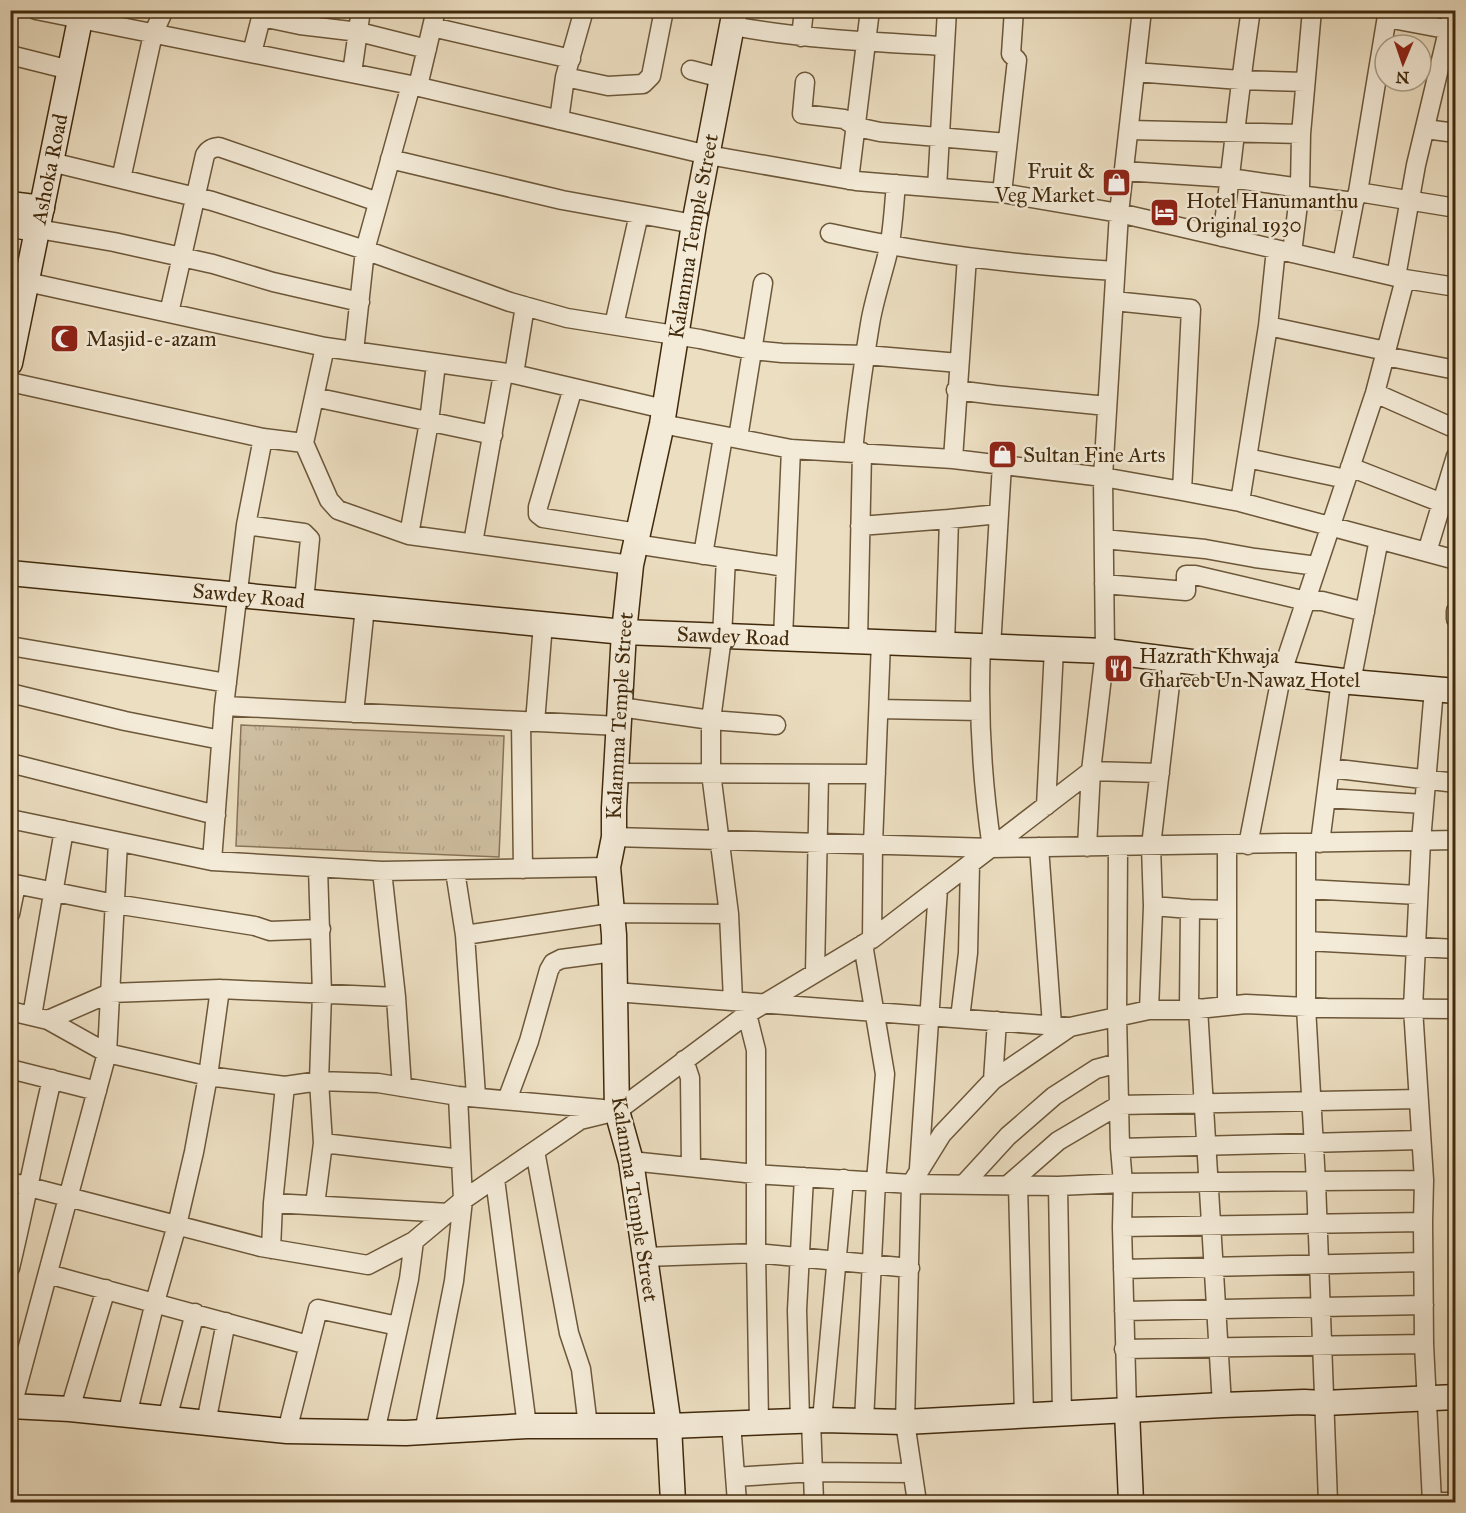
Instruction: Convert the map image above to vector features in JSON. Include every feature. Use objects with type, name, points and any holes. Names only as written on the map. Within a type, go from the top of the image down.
[{"type":"street","points":[[36,10],[81,15],[153,34],[414,85],[708,154],[849,180],[1002,193],[1119,213],[1400,278],[1455,287]]},
{"type":"street","points":[[121,179],[153,34],[164,10]]},
{"type":"street","points":[[352,73],[361,10]]},
{"type":"street","points":[[559,120],[565,77],[584,10]]},
{"type":"street","points":[[565,77],[608,86],[643,84],[651,76],[664,10]]},
{"type":"street","points":[[801,37],[804,10]]},
{"type":"street","points":[[849,180],[870,10]]},
{"type":"street","points":[[937,188],[946,10]]},
{"type":"street","points":[[1002,193],[1017,60],[1011,54],[1014,10]]},
{"type":"street","points":[[1087,847],[1091,771],[1106,651],[1102,477],[1115,271],[1119,213],[1142,10]]},
{"type":"street","points":[[1222,237],[1240,80],[1251,10]]},
{"type":"street","points":[[1240,502],[1268,326],[1300,191],[1301,134],[1312,10]]},
{"type":"street","points":[[1248,845],[1282,672],[1375,393],[1385,353],[1400,278],[1409,200],[1451,30],[1453,10]]},
{"type":"street","points":[[252,53],[262,14],[300,25],[359,32],[427,49]]},
{"type":"street","points":[[1342,264],[1356,197],[1387,14],[1451,30]]},
{"type":"street","name":"Ashoka Road","points":[[10,363],[81,15]]},
{"type":"street","points":[[734,18],[801,37],[943,46]]},
{"type":"street","name":"Kalamma Temple Street","points":[[673,1503],[669,1426],[645,1257],[631,1161],[617,1111],[614,952],[608,867],[614,837],[624,632],[635,547],[663,416],[694,224],[734,18]]},
{"type":"street","points":[[354,351],[365,250],[390,159],[427,49],[434,19],[571,59]]},
{"type":"street","points":[[10,56],[70,70]]},
{"type":"street","points":[[691,70],[722,78]]},
{"type":"street","points":[[1135,72],[1240,80],[1305,82]]},
{"type":"street","points":[[805,82],[802,114],[844,119],[857,127],[880,132],[1007,143]]},
{"type":"street","points":[[1425,129],[1455,133]]},
{"type":"street","points":[[1129,130],[1301,134]]},
{"type":"street","points":[[169,313],[194,197],[208,150],[219,147],[378,202]]},
{"type":"street","points":[[390,159],[562,200],[694,224]]},
{"type":"street","points":[[51,162],[194,197],[365,250],[525,306],[567,318],[751,350],[866,355],[959,363]]},
{"type":"street","points":[[1124,171],[1230,178],[1300,191],[1409,200],[1455,208]]},
{"type":"street","points":[[864,1421],[876,1181],[885,1074],[874,1011],[868,942],[879,709],[870,642],[860,526],[857,405],[870,324],[889,247],[896,184]]},
{"type":"street","points":[[10,204],[40,218],[273,282],[360,302]]},
{"type":"street","points":[[614,325],[639,214]]},
{"type":"street","points":[[10,225],[40,218]]},
{"type":"street","points":[[830,234],[889,247],[967,256],[1018,265],[1115,271]]},
{"type":"street","points":[[953,459],[967,256]]},
{"type":"street","points":[[27,282],[325,347],[508,374],[573,388],[730,438],[791,449],[953,459],[1102,477],[1240,502],[1455,560]]},
{"type":"street","points":[[702,555],[751,350],[763,284]]},
{"type":"street","points":[[1114,301],[1191,309],[1182,491]]},
{"type":"street","points":[[473,543],[493,435],[525,306]]},
{"type":"street","points":[[1268,326],[1455,370]]},
{"type":"street","points":[[325,347],[304,443],[329,500],[338,510],[409,535],[473,543],[635,547],[785,567]]},
{"type":"street","points":[[409,535],[429,422],[436,364]]},
{"type":"street","points":[[10,382],[262,438],[304,443]]},
{"type":"street","points":[[573,388],[538,507],[538,514],[543,518],[635,547]]},
{"type":"street","points":[[956,390],[1107,406]]},
{"type":"street","points":[[1375,393],[1455,429]]},
{"type":"street","points":[[314,398],[493,435]]},
{"type":"street","points":[[212,861],[224,706],[246,525],[262,438]]},
{"type":"street","points":[[783,638],[791,449]]},
{"type":"street","points":[[1427,552],[1455,456]]},
{"type":"street","points":[[1247,458],[1348,473],[1442,503]]},
{"type":"street","points":[[992,848],[986,805],[980,711],[1002,465]]},
{"type":"street","points":[[860,526],[999,514]]},
{"type":"street","points":[[945,645],[949,519]]},
{"type":"street","points":[[246,525],[308,536],[304,601]]},
{"type":"street","points":[[1104,539],[1205,549],[1317,566]]},
{"type":"street","points":[[1328,1503],[1318,1224],[1306,1007],[1306,889],[1313,844],[1326,798],[1346,681],[1365,612],[1379,539]]},
{"type":"street","points":[[726,558],[722,637],[711,720],[711,773],[729,914],[733,1000]]},
{"type":"street","name":"Sawdey Road","points":[[10,573],[624,632],[1106,651],[1346,681],[1445,690]]},
{"type":"street","points":[[1104,584],[1186,591],[1186,575],[1194,575],[1305,601],[1322,601],[1365,612]]},
{"type":"street","points":[[354,713],[365,607]]},
{"type":"street","points":[[1455,611],[1455,619]]},
{"type":"street","points":[[523,869],[528,722],[543,624]]},
{"type":"street","points":[[10,646],[227,683]]},
{"type":"street","points":[[1046,806],[1054,649]]},
{"type":"street","points":[[1149,1010],[1153,906],[1151,846],[1173,659]]},
{"type":"street","points":[[1432,1503],[1424,1344],[1424,1180],[1413,1008],[1426,781],[1445,690]]},
{"type":"street","points":[[10,693],[125,722],[221,740]]},
{"type":"street","points":[[224,706],[528,722],[619,717],[776,725]]},
{"type":"street","points":[[879,709],[980,711]]},
{"type":"street","points":[[10,763],[216,815]]},
{"type":"street","points":[[1330,768],[1455,783]]},
{"type":"street","points":[[10,1182],[272,1249],[368,1265],[414,1241],[464,1200],[580,1120],[617,1111],[747,1014],[868,942],[1091,771],[1160,772]]},
{"type":"street","points":[[616,773],[876,774]]},
{"type":"street","points":[[815,973],[819,774]]},
{"type":"street","points":[[1326,798],[1424,804]]},
{"type":"street","points":[[10,819],[212,861],[382,871],[608,867]]},
{"type":"street","points":[[40,1018],[54,892],[64,830]]},
{"type":"street","points":[[614,837],[992,848],[1455,840]]},
{"type":"street","points":[[118,842],[107,1053],[11,1406],[70,1409],[287,1431],[423,1432],[527,1426],[669,1426],[759,1421],[904,1422],[1222,1405],[1455,1397]]},
{"type":"street","points":[[1227,845],[1227,1005]]},
{"type":"street","points":[[1118,846],[1117,1016],[1131,1503]]},
{"type":"street","points":[[1039,847],[1061,1026]]},
{"type":"street","points":[[960,1018],[968,953],[970,865]]},
{"type":"street","points":[[315,1205],[323,1143],[319,1081],[322,994],[318,868]]},
{"type":"street","points":[[382,871],[396,997],[402,1087]]},
{"type":"street","points":[[423,1432],[454,1281],[464,1200],[461,1159],[467,1096],[465,935],[455,871]]},
{"type":"street","points":[[10,914],[13,884],[270,931],[321,929]]},
{"type":"street","points":[[917,1503],[904,1422],[915,1179],[938,889]]},
{"type":"street","points":[[1306,889],[1418,895]]},
{"type":"street","points":[[1153,906],[1227,910]]},
{"type":"street","points":[[1190,909],[1194,1009],[1204,1103],[1222,1405]]},
{"type":"street","points":[[465,935],[612,913],[729,914]]},
{"type":"street","points":[[1306,941],[1455,949]]},
{"type":"street","points":[[507,1100],[529,1041],[549,970],[554,963],[561,959],[614,952]]},
{"type":"street","points":[[40,1018],[110,993],[220,989],[396,997]]},
{"type":"street","points":[[127,1415],[194,1152],[208,1076],[220,989]]},
{"type":"street","points":[[615,992],[1061,1026],[1149,1010],[1246,1004],[1455,1009]]},
{"type":"street","points":[[10,1011],[40,1018],[107,1053],[208,1076],[285,1086],[319,1081],[378,1083],[467,1096],[617,1111]]},
{"type":"street","points":[[747,1014],[756,1050],[755,1174],[759,1421]]},
{"type":"street","points":[[993,1080],[997,1021]]},
{"type":"street","points":[[915,1179],[942,1134],[993,1080],[1061,1026]]},
{"type":"street","points":[[684,1060],[690,1078],[691,1167]]},
{"type":"street","points":[[964,1184],[1008,1136],[1054,1096],[1096,1069],[1118,1063]]},
{"type":"street","points":[[10,1069],[97,1091]]},
{"type":"street","points":[[10,1268],[52,1079]]},
{"type":"street","points":[[272,1249],[273,1203],[285,1086]]},
{"type":"street","points":[[1024,1416],[1014,1184],[1058,1141],[1119,1105],[1418,1099]]},
{"type":"street","points":[[1120,1148],[1420,1140]]},
{"type":"street","points":[[323,1143],[461,1159]]},
{"type":"street","points":[[535,1151],[569,1333],[581,1369],[588,1426]]},
{"type":"street","points":[[631,1161],[755,1174],[876,1181],[915,1179],[964,1184],[1058,1186],[1424,1180]]},
{"type":"street","points":[[804,1177],[797,1310],[811,1420],[814,1503]]},
{"type":"street","points":[[495,1179],[527,1426]]},
{"type":"street","points":[[811,1420],[835,1260],[844,1179]]},
{"type":"street","points":[[1058,1186],[1062,1414]]},
{"type":"street","points":[[273,1203],[449,1212]]},
{"type":"street","points":[[1122,1227],[1423,1222]]},
{"type":"street","points":[[375,1432],[409,1279],[414,1241]]},
{"type":"street","points":[[645,1257],[756,1254],[910,1268]]},
{"type":"street","points":[[1123,1269],[1423,1262]]},
{"type":"street","points":[[48,1274],[308,1345]]},
{"type":"street","points":[[70,1409],[106,1289]]},
{"type":"street","points":[[1124,1311],[1424,1305]]},
{"type":"street","points":[[287,1431],[318,1310],[398,1326]]},
{"type":"street","points":[[167,1419],[195,1313]]},
{"type":"street","points":[[206,1423],[226,1322]]},
{"type":"street","points":[[1125,1349],[1424,1344]]},
{"type":"street","points":[[731,1423],[737,1503]]},
{"type":"street","points":[[735,1477],[813,1472],[912,1473]]},
{"type":"street","points":[[1440,1503],[1455,1502]]},
{"type":"green space","points":[[241,725],[504,736],[499,857],[236,846]]},
{"type":"place","name":"Fruit & Veg Market","points":[[1116,183]]},
{"type":"place","name":"Hotel Hanumanthu Original 1930","points":[[1165,213]]},
{"type":"place","name":"Masjid-e-azam","points":[[65,339]]},
{"type":"place","name":"Sultan Fine Arts","points":[[1002,455]]},
{"type":"place","name":"Hazrath Khwaja Ghareeb Un Nawaz Hotel","points":[[1118,668]]}]
